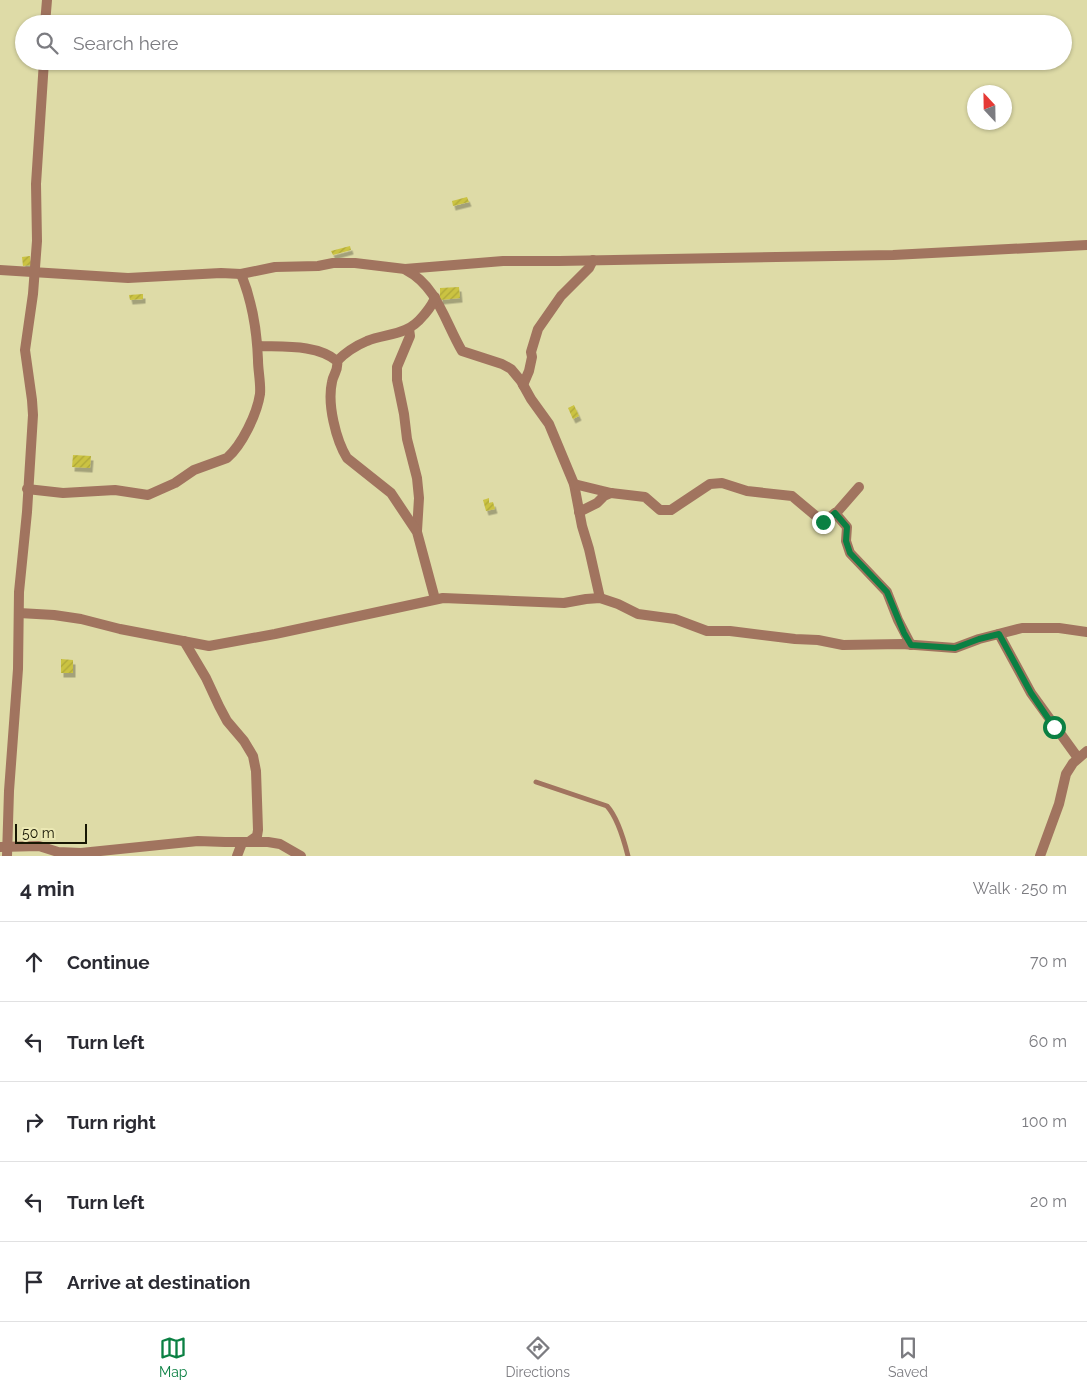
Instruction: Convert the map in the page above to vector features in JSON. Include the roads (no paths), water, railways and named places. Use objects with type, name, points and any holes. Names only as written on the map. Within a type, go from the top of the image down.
[{"type":"street","points":[[46,15],[47,0]]},
{"type":"street","points":[[43,70],[36,184],[37,241],[24,350],[33,408],[27,512],[20,576],[16,702],[5,850],[38,846],[58,852],[81,853],[198,841],[268,842],[280,844],[301,856]]},
{"type":"street","points":[[0,270],[128,278],[221,273],[241,274],[275,267],[318,266],[333,263],[355,263],[405,269],[502,261],[894,255],[1087,245]]},
{"type":"street","points":[[524,385],[538,329],[561,296],[589,268],[593,260]]},
{"type":"street","points":[[405,269],[424,282],[435,297],[451,333],[462,352],[507,366],[524,385],[531,399],[549,424],[574,484],[600,598]]},
{"type":"street","points":[[27,489],[64,493],[115,490],[148,495],[176,483],[194,470],[227,458],[240,442],[258,402],[260,392],[258,346],[248,291],[241,274]]},
{"type":"street","points":[[337,360],[354,347],[409,329],[418,323],[434,304],[435,297]]},
{"type":"street","points":[[409,329],[410,336],[397,367],[397,380],[407,439],[417,478],[419,498],[417,532]]},
{"type":"street","points":[[258,346],[305,349],[327,354],[337,360]]},
{"type":"street","points":[[337,360],[338,368],[330,393],[333,419],[342,450],[347,458],[392,493],[417,532],[435,599]]},
{"type":"street","points":[[574,484],[611,493],[646,497],[660,510],[666,511],[671,510],[710,484],[722,483],[747,491],[792,496],[823,522],[835,513],[859,487]]},
{"type":"street","points":[[580,512],[611,493]]},
{"type":"street","points":[[835,513],[847,527],[846,541],[850,553],[887,592],[911,645]]},
{"type":"street","points":[[19,613],[54,614],[210,646],[435,599],[457,598],[564,603],[600,598],[638,614],[675,619],[707,631],[730,631],[818,640],[843,645],[911,645],[955,648],[979,639],[1022,628],[1047,627],[1087,632]]},
{"type":"street","points":[[999,634],[1031,693],[1078,758]]},
{"type":"street","points":[[184,641],[206,678],[227,721],[244,740],[253,756],[256,771],[258,830],[257,836],[246,842],[237,856]]},
{"type":"street","points":[[1040,856],[1059,804],[1066,774],[1078,758],[1087,751]]},
{"type":"lane","points":[[536,782],[607,806],[612,811],[628,856]]}]
